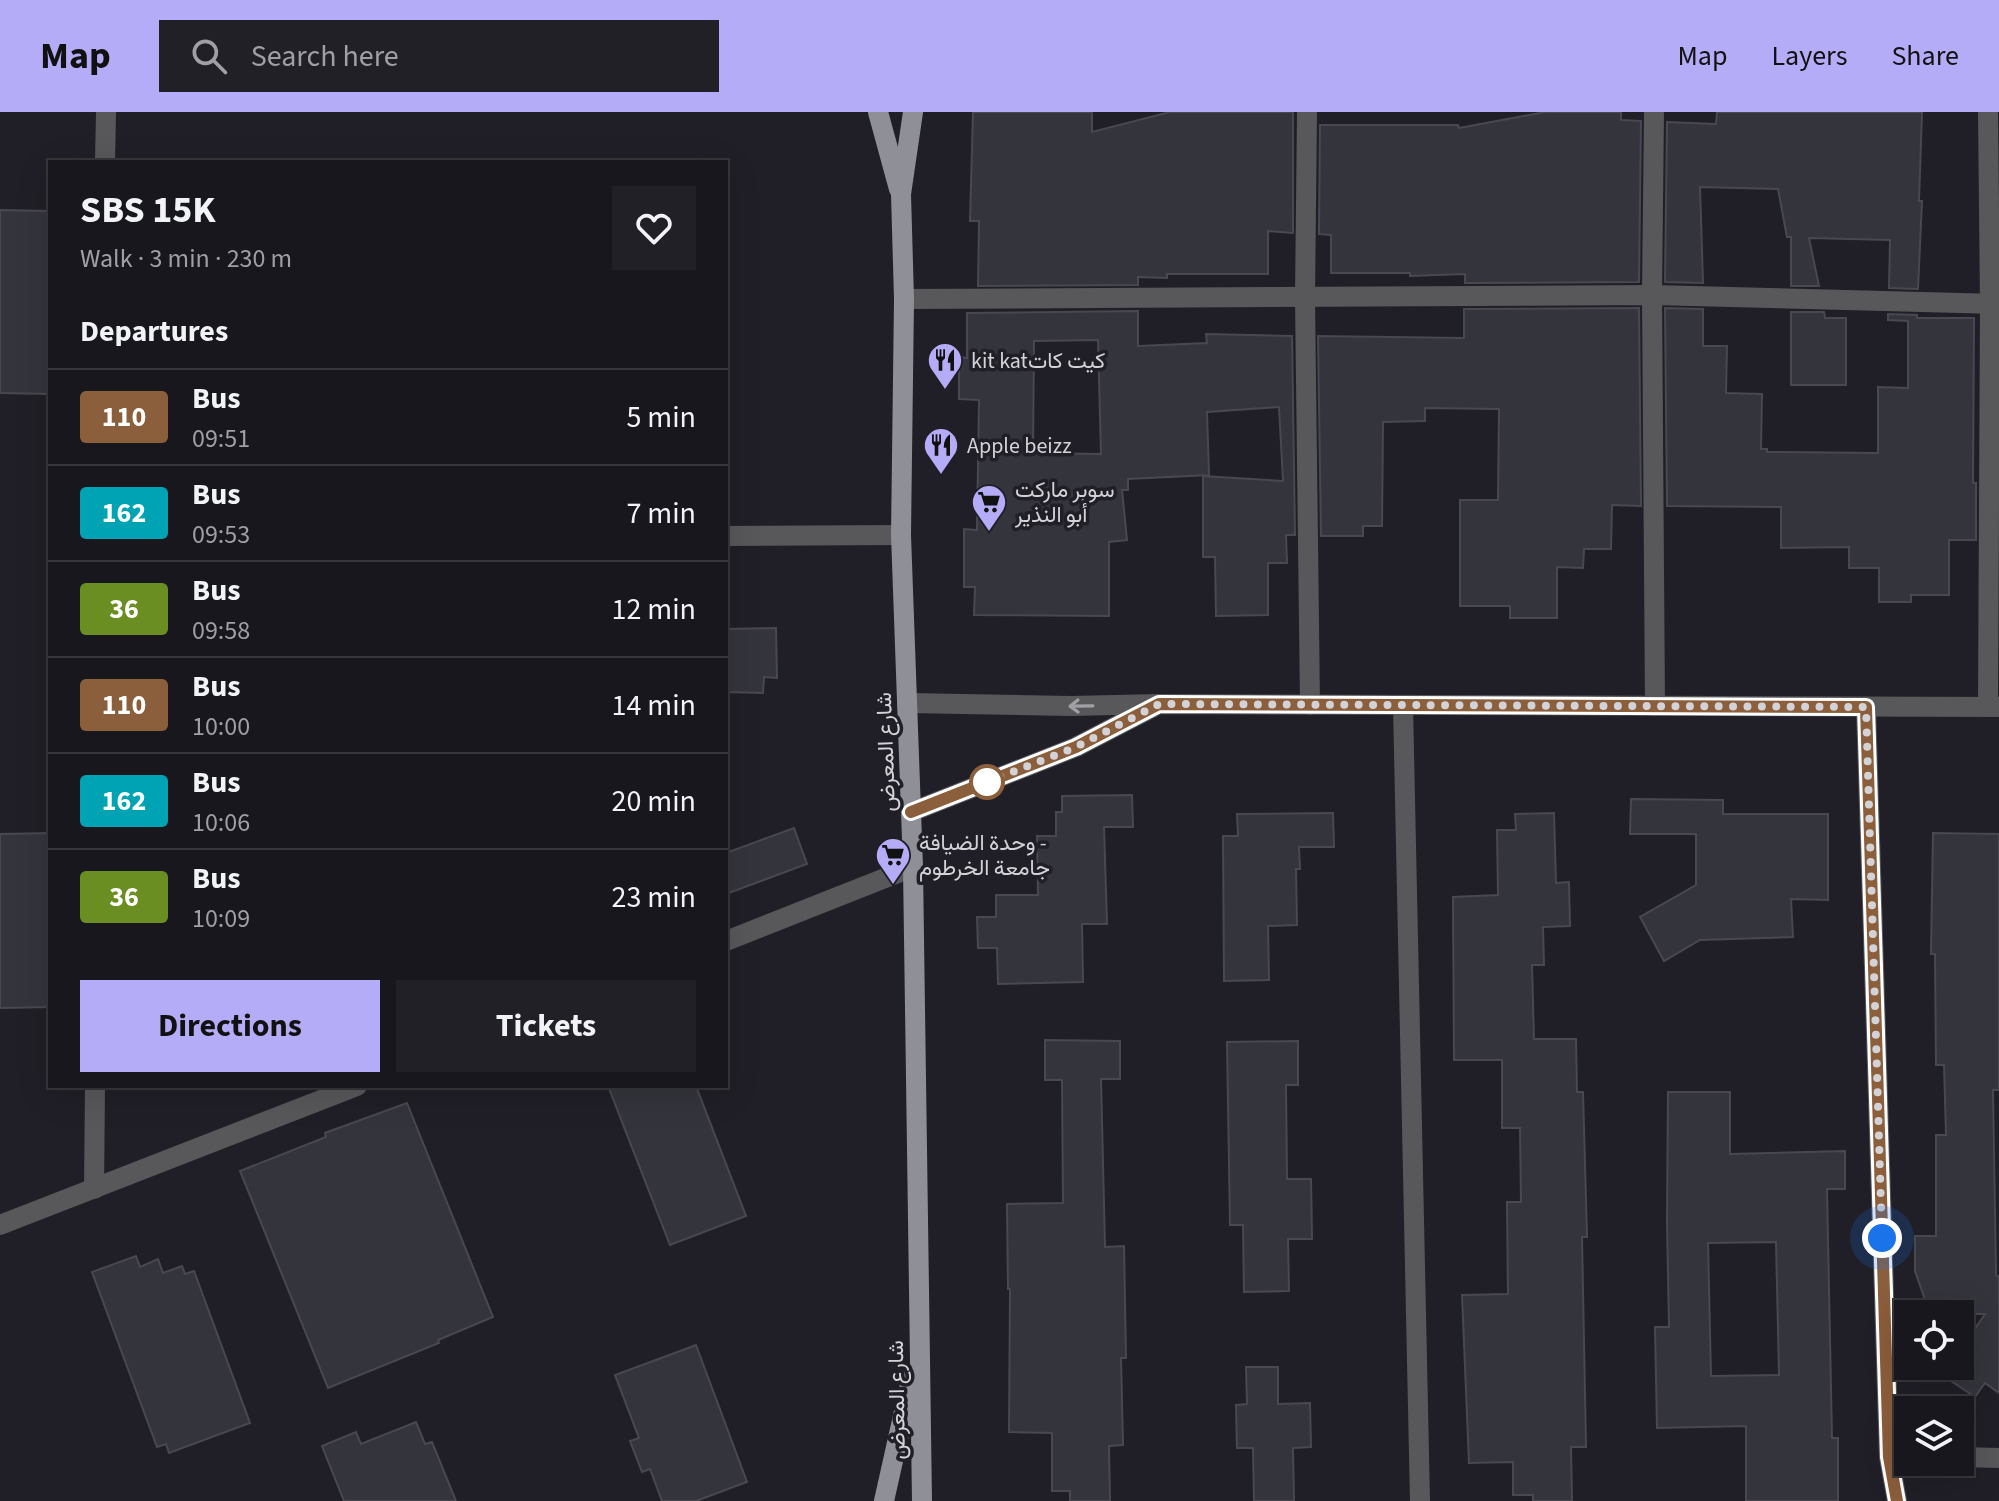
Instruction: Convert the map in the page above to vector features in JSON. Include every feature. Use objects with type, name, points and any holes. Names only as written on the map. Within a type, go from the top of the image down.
[{"type":"main road","name":"شارع المعرض","points":[[878,112],[901,194]]},
{"type":"main road","name":"شارع المعرض","points":[[913,112],[901,194],[904,299],[901,535],[913,867],[922,1501]]},
{"type":"main road","points":[[884,1501],[919,1345]]},
{"type":"street","points":[[105,160],[106,112]]},
{"type":"street","points":[[1307,112],[1305,298],[1310,705]]},
{"type":"street","points":[[1654,112],[1655,706]]},
{"type":"street","points":[[907,703],[1994,707],[1994,304],[1988,112]]},
{"type":"street","points":[[904,299],[1652,295],[1994,304]]},
{"type":"street","points":[[728,536],[901,535]]},
{"type":"street","points":[[911,812],[1076,747],[1159,704]]},
{"type":"street","points":[[1403,705],[1420,1501]]},
{"type":"street","points":[[1866,707],[1896,1396]]},
{"type":"street","points":[[728,940],[913,867]]},
{"type":"street","points":[[94,1189],[95,1088]]},
{"type":"street","points":[[0,1225],[352,1088]]},
{"type":"street","points":[[1974,1457],[1999,1458]]},
{"type":"street","points":[[1897,1501],[1898,1476]]},
{"type":"building","points":[[973,112],[1092,112],[1092,132],[1170,112],[1293,112],[1293,233],[1268,231],[1268,274],[1167,274],[1167,278],[1138,277],[1138,285],[978,286],[979,221],[970,221]]},
{"type":"building","points":[[1545,112],[1621,112],[1621,120],[1641,121],[1639,282],[1465,283],[1465,274],[1410,276],[1410,273],[1331,273],[1331,235],[1319,234],[1320,125],[1458,125],[1459,128]]},
{"type":"building","points":[[1717,112],[1922,112],[1918,289],[1889,288],[1890,240],[1809,238],[1819,286],[1791,286],[1791,237],[1787,237],[1778,189],[1700,187],[1703,283],[1665,282],[1667,122],[1716,124]]},
{"type":"building","points":[[0,210],[48,211],[48,394],[0,393]]},
{"type":"building","points":[[1639,308],[1641,506],[1612,505],[1611,549],[1584,549],[1583,568],[1557,567],[1557,618],[1510,618],[1510,606],[1460,606],[1460,500],[1498,500],[1499,409],[1425,408],[1425,421],[1383,422],[1382,526],[1363,526],[1363,536],[1321,536],[1318,336],[1464,338],[1464,309]]},
{"type":"building","points":[[1665,308],[1703,309],[1703,346],[1727,346],[1726,393],[1762,394],[1761,449],[1767,449],[1767,452],[1878,453],[1878,387],[1908,388],[1908,321],[1888,320],[1888,314],[1917,315],[1917,318],[1974,318],[1973,483],[1976,483],[1976,540],[1949,540],[1949,595],[1911,595],[1911,602],[1879,602],[1879,568],[1849,568],[1849,547],[1781,548],[1781,507],[1667,506]]},
{"type":"building","points":[[1138,311],[1138,346],[1207,343],[1206,334],[1292,336],[1295,535],[1286,535],[1287,563],[1268,563],[1268,615],[1216,616],[1215,557],[1203,557],[1203,476],[1283,481],[1279,407],[1207,412],[1209,475],[1128,479],[1128,490],[1122,490],[1127,540],[1109,542],[1109,616],[974,615],[975,587],[964,587],[964,529],[977,530],[979,400],[959,399],[959,357],[967,358],[967,313]],"holes":[[[1098,340],[1101,454],[1033,453],[1034,341]]]},
{"type":"building","points":[[1791,312],[1824,312],[1825,318],[1846,318],[1846,385],[1791,385]]},
{"type":"building","points":[[776,628],[777,678],[764,677],[763,693],[728,692],[728,629]]},
{"type":"building","points":[[1132,795],[1133,827],[1104,827],[1107,924],[1082,924],[1083,982],[998,984],[997,948],[978,948],[977,917],[996,917],[996,895],[1038,895],[1037,836],[1056,836],[1056,812],[1062,812],[1062,796]]},
{"type":"building","points":[[1631,799],[1723,800],[1723,814],[1828,814],[1828,900],[1791,899],[1793,937],[1700,940],[1664,961],[1640,917],[1696,885],[1696,834],[1630,834]]},
{"type":"building","points":[[1333,813],[1334,847],[1299,847],[1300,869],[1296,869],[1297,925],[1268,926],[1269,980],[1224,981],[1223,836],[1238,836],[1237,814]]},
{"type":"building","points":[[1554,813],[1556,883],[1569,882],[1570,926],[1543,927],[1544,965],[1532,965],[1534,1039],[1576,1039],[1577,1092],[1583,1092],[1587,1237],[1582,1237],[1586,1447],[1571,1447],[1572,1501],[1533,1501],[1533,1495],[1513,1495],[1513,1462],[1469,1463],[1462,1295],[1508,1294],[1507,1202],[1521,1202],[1520,1128],[1502,1128],[1502,1060],[1454,1060],[1453,897],[1498,895],[1497,830],[1516,830],[1515,814]]},
{"type":"building","points":[[794,828],[807,864],[728,893],[728,852]]},
{"type":"building","points":[[48,833],[48,1007],[0,1008],[0,834]]},
{"type":"building","points":[[1933,833],[1999,834],[1999,1090],[1993,1090],[1999,1393],[1985,1383],[1975,1397],[1950,1380],[1974,1380],[1974,1330],[1985,1314],[1974,1314],[1974,1300],[1925,1300],[1915,1271],[1915,1236],[1936,1236],[1936,1135],[1946,1135],[1944,1065],[1936,1065],[1935,954],[1931,954]]},
{"type":"building","points":[[1045,1040],[1120,1041],[1120,1079],[1101,1079],[1105,1247],[1124,1246],[1126,1358],[1121,1358],[1123,1445],[1109,1446],[1110,1501],[1070,1501],[1070,1491],[1052,1491],[1052,1433],[1009,1432],[1007,1204],[1063,1203],[1062,1080],[1045,1080]]},
{"type":"building","points":[[1298,1041],[1298,1085],[1286,1085],[1287,1179],[1311,1179],[1312,1239],[1288,1239],[1289,1291],[1244,1292],[1243,1225],[1230,1225],[1227,1042]]},
{"type":"building","points":[[609,1088],[697,1088],[746,1216],[670,1245]]},
{"type":"building","points":[[1668,1092],[1730,1092],[1730,1154],[1845,1151],[1845,1189],[1827,1189],[1832,1438],[1838,1438],[1838,1501],[1746,1501],[1746,1426],[1657,1428],[1655,1327],[1669,1327]],"holes":[[[1776,1242],[1779,1375],[1711,1376],[1708,1243]]]},
{"type":"building","points":[[407,1103],[493,1317],[438,1340],[439,1343],[328,1388],[240,1171],[326,1137],[325,1133]]},
{"type":"building","points":[[136,1256],[140,1267],[158,1259],[163,1273],[182,1266],[185,1274],[194,1271],[250,1423],[169,1453],[166,1444],[157,1447],[92,1272]]},
{"type":"building","points":[[696,1345],[747,1482],[696,1501],[662,1501],[650,1469],[642,1472],[630,1441],[639,1438],[615,1375]]},
{"type":"building","points":[[1246,1367],[1278,1367],[1278,1404],[1310,1403],[1311,1447],[1293,1448],[1294,1501],[1254,1501],[1253,1448],[1237,1448],[1236,1405],[1247,1404]]},
{"type":"building","points":[[416,1422],[425,1444],[432,1442],[456,1501],[344,1501],[322,1446],[356,1432],[361,1444]]},
{"type":"bus line","name":"110","points":[[911,812],[1076,747],[1159,704],[1866,707],[1889,1457],[1897,1501]]},
{"type":"place","name":"kit katكيت كات","points":[[945,391]]},
{"type":"place","name":"Apple beizz","points":[[941,476]]},
{"type":"place","name":"سوبر ماركت أبو النذير","points":[[989,533]]},
{"type":"place","name":"وحدة الضيافة - جامعة الخرطوم","points":[[893,886]]},
{"type":"route","points":[[987,782],[1076,747],[1159,704],[1866,707],[1882,1238]]}]
